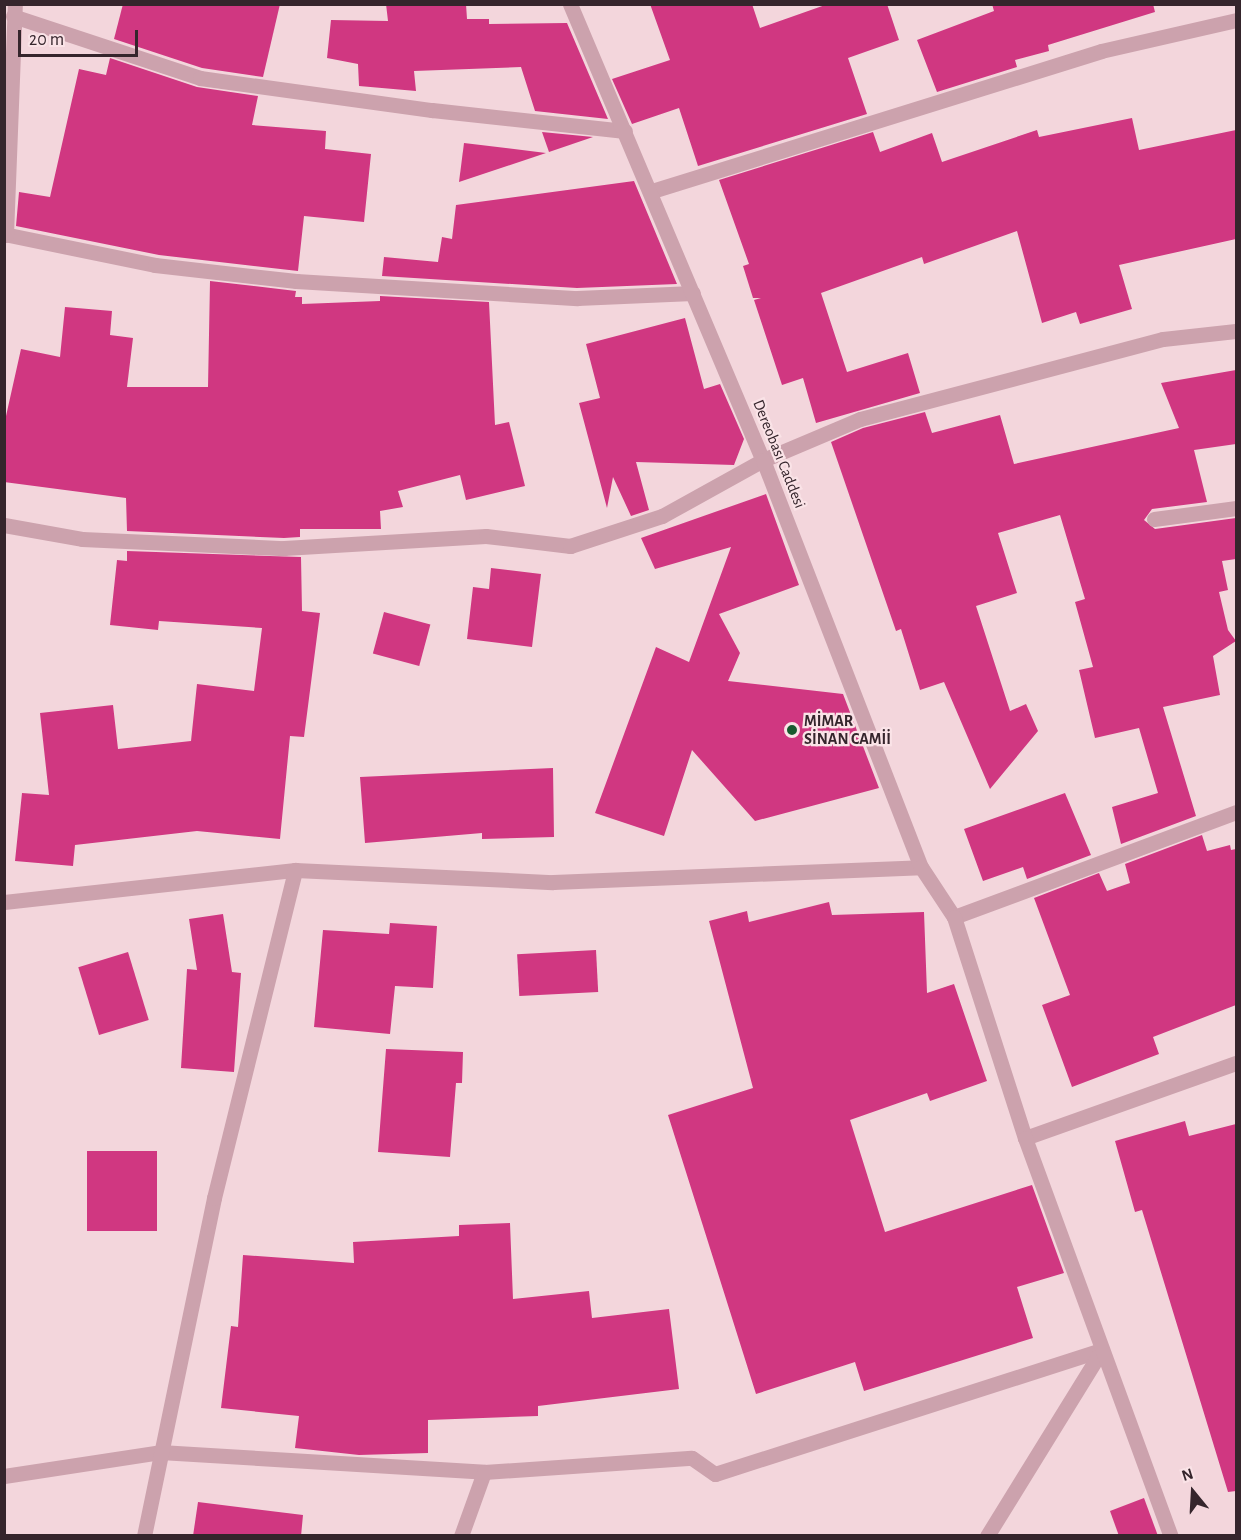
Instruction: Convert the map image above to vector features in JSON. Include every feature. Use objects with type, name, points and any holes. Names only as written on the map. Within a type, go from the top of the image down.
[{"type":"street","name":"Dereobası Caddesi","points":[[570,4],[652,191],[763,460],[921,867],[954,918],[1025,1138],[1171,1536]]},
{"type":"street","points":[[625,131],[432,110],[200,78],[14,10],[5,235],[155,265],[296,281],[577,298],[693,293]]},
{"type":"street","points":[[652,191],[1101,51],[1236,20]]},
{"type":"street","points":[[4,525],[82,539],[284,548],[486,536],[570,546],[662,516],[763,460],[860,419],[1163,339],[1236,331]]},
{"type":"street","points":[[1154,519],[1236,508]]},
{"type":"street","points":[[954,918],[1236,812]]},
{"type":"street","points":[[4,902],[295,870],[553,882],[921,867]]},
{"type":"street","points":[[144,1536],[213,1198],[295,870]]},
{"type":"street","points":[[1025,1138],[1236,1063]]},
{"type":"street","points":[[4,1476],[160,1452],[484,1472],[692,1458],[715,1474],[1102,1350]]},
{"type":"street","points":[[987,1536],[1102,1350]]},
{"type":"street","points":[[461,1536],[484,1472]]},
{"type":"building","points":[[123,4],[280,4],[263,77],[202,68],[114,39]]},
{"type":"building","points":[[386,4],[466,4],[467,19],[489,19],[489,24],[567,23],[608,119],[535,111],[521,67],[414,71],[416,91],[359,86],[358,64],[327,58],[331,20],[388,21]]},
{"type":"building","points":[[650,4],[752,4],[760,28],[828,4],[887,4],[899,40],[848,58],[867,114],[698,166],[679,108],[632,124],[612,79],[670,60]]},
{"type":"building","points":[[992,4],[1153,4],[1155,12],[1048,45],[1049,51],[1015,60],[1017,67],[937,92],[917,40],[994,11]]},
{"type":"building","points":[[110,58],[197,87],[258,96],[252,125],[326,131],[325,149],[371,154],[364,222],[304,216],[298,271],[159,255],[16,226],[19,192],[50,197],[79,69],[106,75]]},
{"type":"building","points":[[1132,118],[1139,150],[1236,130],[1236,239],[1119,265],[1132,309],[1080,324],[1076,312],[1042,323],[1017,231],[924,264],[922,257],[821,293],[847,372],[908,353],[920,393],[816,423],[803,378],[782,385],[754,300],[761,298],[753,298],[743,266],[749,264],[719,180],[873,132],[880,152],[932,133],[942,162],[1037,130],[1039,137]]},
{"type":"building","points":[[542,132],[593,137],[549,152]]},
{"type":"building","points":[[464,143],[546,153],[459,182]]},
{"type":"building","points":[[634,181],[677,284],[577,288],[382,276],[384,257],[438,262],[442,237],[452,239],[456,205]]},
{"type":"building","points":[[210,281],[296,291],[295,297],[302,297],[302,304],[380,301],[380,296],[489,302],[495,425],[509,422],[525,486],[466,500],[460,475],[398,491],[403,507],[380,511],[381,529],[300,529],[300,537],[284,538],[127,531],[126,498],[4,482],[4,425],[21,349],[60,357],[65,307],[112,311],[110,335],[133,338],[127,387],[208,387]]},
{"type":"building","points":[[685,318],[704,389],[720,384],[744,439],[734,465],[636,462],[649,510],[631,516],[613,477],[607,508],[579,403],[600,398],[586,344]]},
{"type":"building","points":[[1236,370],[1236,444],[1194,450],[1207,502],[1152,509],[1144,520],[1155,529],[1236,518],[1236,559],[1222,561],[1228,590],[1219,592],[1228,630],[1236,641],[1213,656],[1220,695],[1163,707],[1196,816],[1121,844],[1112,807],[1158,793],[1139,728],[1095,738],[1079,670],[1093,667],[1075,602],[1085,599],[1060,515],[998,533],[1017,593],[976,606],[1010,711],[1026,704],[1038,731],[990,789],[944,682],[920,690],[901,629],[896,631],[831,442],[863,428],[925,412],[932,433],[1000,415],[1014,464],[1179,428],[1161,383]]},
{"type":"building","points":[[766,494],[799,585],[719,614],[740,653],[728,681],[843,694],[879,788],[755,821],[692,750],[664,836],[595,813],[656,647],[689,662],[731,547],[655,569],[641,538]]},
{"type":"building","points":[[127,551],[301,557],[302,611],[320,613],[304,737],[290,736],[280,839],[197,831],[75,845],[73,866],[15,861],[22,793],[49,795],[40,713],[113,705],[118,749],[191,741],[197,684],[254,691],[262,628],[159,621],[158,630],[110,625],[117,560],[127,561]]},
{"type":"building","points":[[491,568],[541,574],[532,647],[467,639],[473,587],[489,589]]},
{"type":"building","points":[[384,612],[430,624],[419,666],[373,654]]},
{"type":"building","points":[[553,768],[554,837],[482,839],[482,833],[365,843],[360,777]]},
{"type":"building","points":[[1065,793],[1091,855],[1027,879],[1023,867],[983,881],[964,829]]},
{"type":"building","points":[[1202,835],[1207,851],[1230,845],[1231,850],[1236,849],[1236,1005],[1153,1037],[1159,1054],[1072,1087],[1042,1005],[1070,995],[1034,898],[1099,873],[1107,891],[1130,883],[1125,864]]},
{"type":"building","points":[[829,902],[832,915],[924,912],[927,993],[954,984],[987,1081],[930,1101],[927,1093],[850,1120],[885,1232],[1032,1185],[1064,1273],[1017,1287],[1033,1338],[864,1391],[855,1362],[756,1394],[668,1115],[753,1088],[709,921],[747,911],[749,922]]},
{"type":"building","points":[[223,914],[232,972],[241,973],[234,1072],[181,1068],[187,969],[197,970],[189,919]]},
{"type":"building","points":[[390,923],[437,926],[433,988],[395,986],[390,1034],[314,1027],[323,930],[389,934]]},
{"type":"building","points":[[596,950],[598,992],[519,996],[517,954]]},
{"type":"building","points":[[128,952],[149,1020],[99,1035],[78,967]]},
{"type":"building","points":[[386,1049],[463,1052],[462,1083],[456,1083],[450,1157],[378,1152]]},
{"type":"building","points":[[1185,1121],[1189,1136],[1236,1124],[1236,1491],[1228,1492],[1142,1210],[1135,1212],[1115,1141]]},
{"type":"building","points":[[87,1151],[157,1151],[157,1231],[87,1231]]},
{"type":"building","points":[[510,1223],[513,1299],[589,1291],[592,1318],[669,1309],[679,1389],[538,1406],[538,1416],[428,1420],[428,1453],[359,1455],[295,1448],[299,1416],[221,1408],[231,1326],[238,1327],[243,1255],[354,1263],[353,1242],[459,1236],[459,1225]]},
{"type":"building","points":[[1144,1498],[1158,1536],[1119,1536],[1110,1511]]},
{"type":"building","points":[[198,1502],[303,1515],[301,1536],[193,1536]]},
{"type":"place","name":"MİMAR SİNAN CAMİİ","points":[[792,730]]}]
